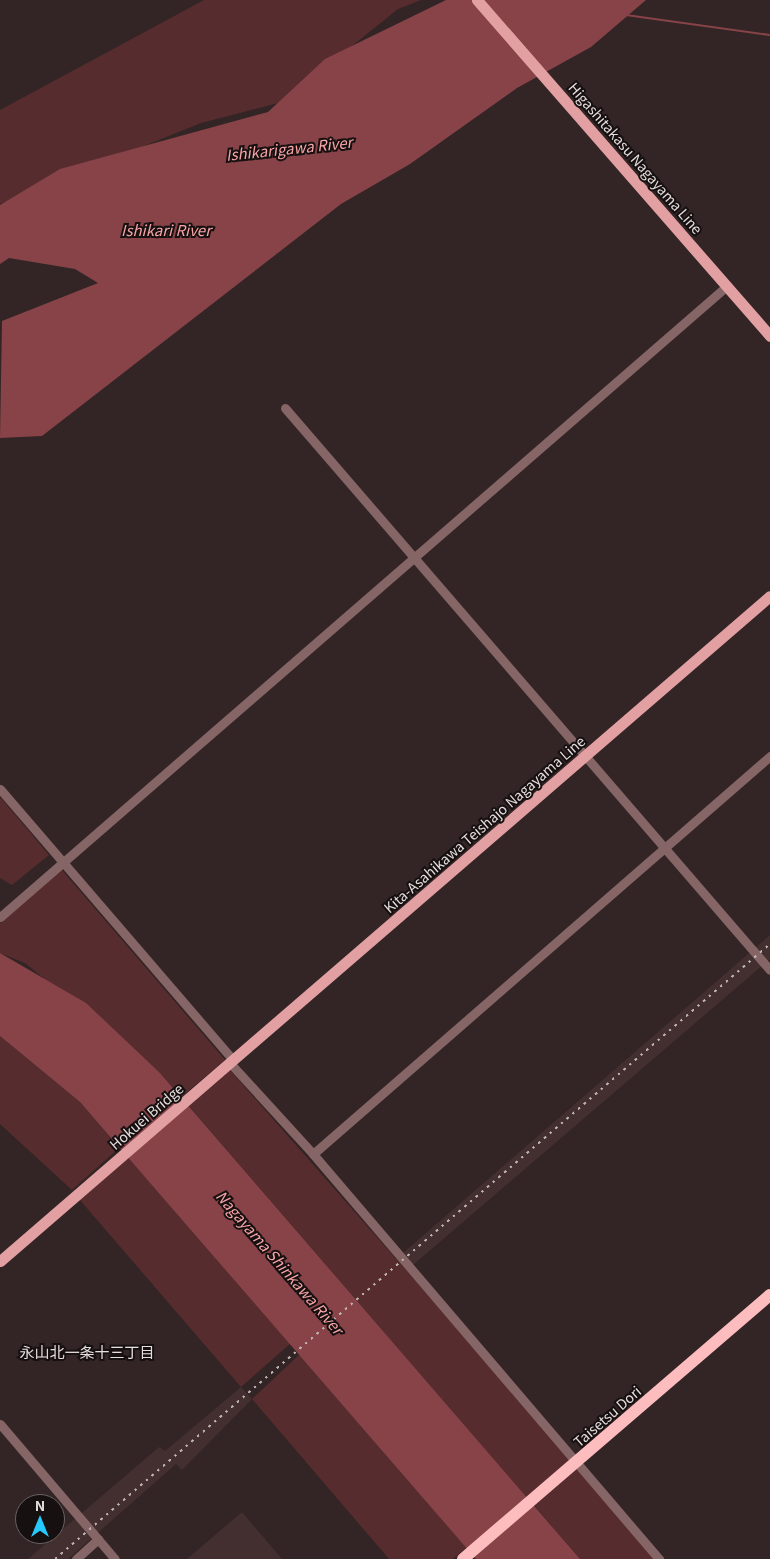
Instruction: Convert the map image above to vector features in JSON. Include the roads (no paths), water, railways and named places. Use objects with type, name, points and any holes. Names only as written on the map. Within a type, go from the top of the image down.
[{"type":"highway","name":"Taisetsu Dori","points":[[463,1559],[770,1295]]},
{"type":"main road","name":"Higashitakasu Nagayama Line","points":[[477,0],[770,336]]},
{"type":"main road","name":"Kita-Asahikawa Teishajo Nagayama Line","points":[[217,1074],[770,596]]},
{"type":"main road","name":"Hokuei Bridge","points":[[0,1261],[217,1074]]},
{"type":"street","points":[[0,917],[727,286]]},
{"type":"street","points":[[285,408],[770,970]]},
{"type":"street","points":[[313,1154],[770,756]]},
{"type":"street","points":[[0,790],[231,1062],[313,1154],[659,1559]]},
{"type":"street","points":[[0,1424],[115,1559]]},
{"type":"street","points":[[76,1559],[98,1539]]},
{"type":"water","name":"Ishikari River","points":[[446,0],[646,0],[591,47],[517,88],[410,164],[341,204],[42,436],[0,438],[2,321],[98,283],[75,269],[9,258],[0,264],[0,205],[60,169],[268,112],[325,59]]},
{"type":"water","name":"Nagayama Shinkawa River","points":[[0,953],[86,1003],[160,1073],[580,1559],[476,1559],[80,1102],[0,1036]]},
{"type":"waterway","points":[[626,15],[770,35]]},
{"type":"railway","points":[[55,1559],[770,944]]},
{"type":"district","name":"永山北一条十三丁目","points":[[87,1352]]},
{"type":"water label","name":"Ishikarigawa River","points":[[289,148]]}]
